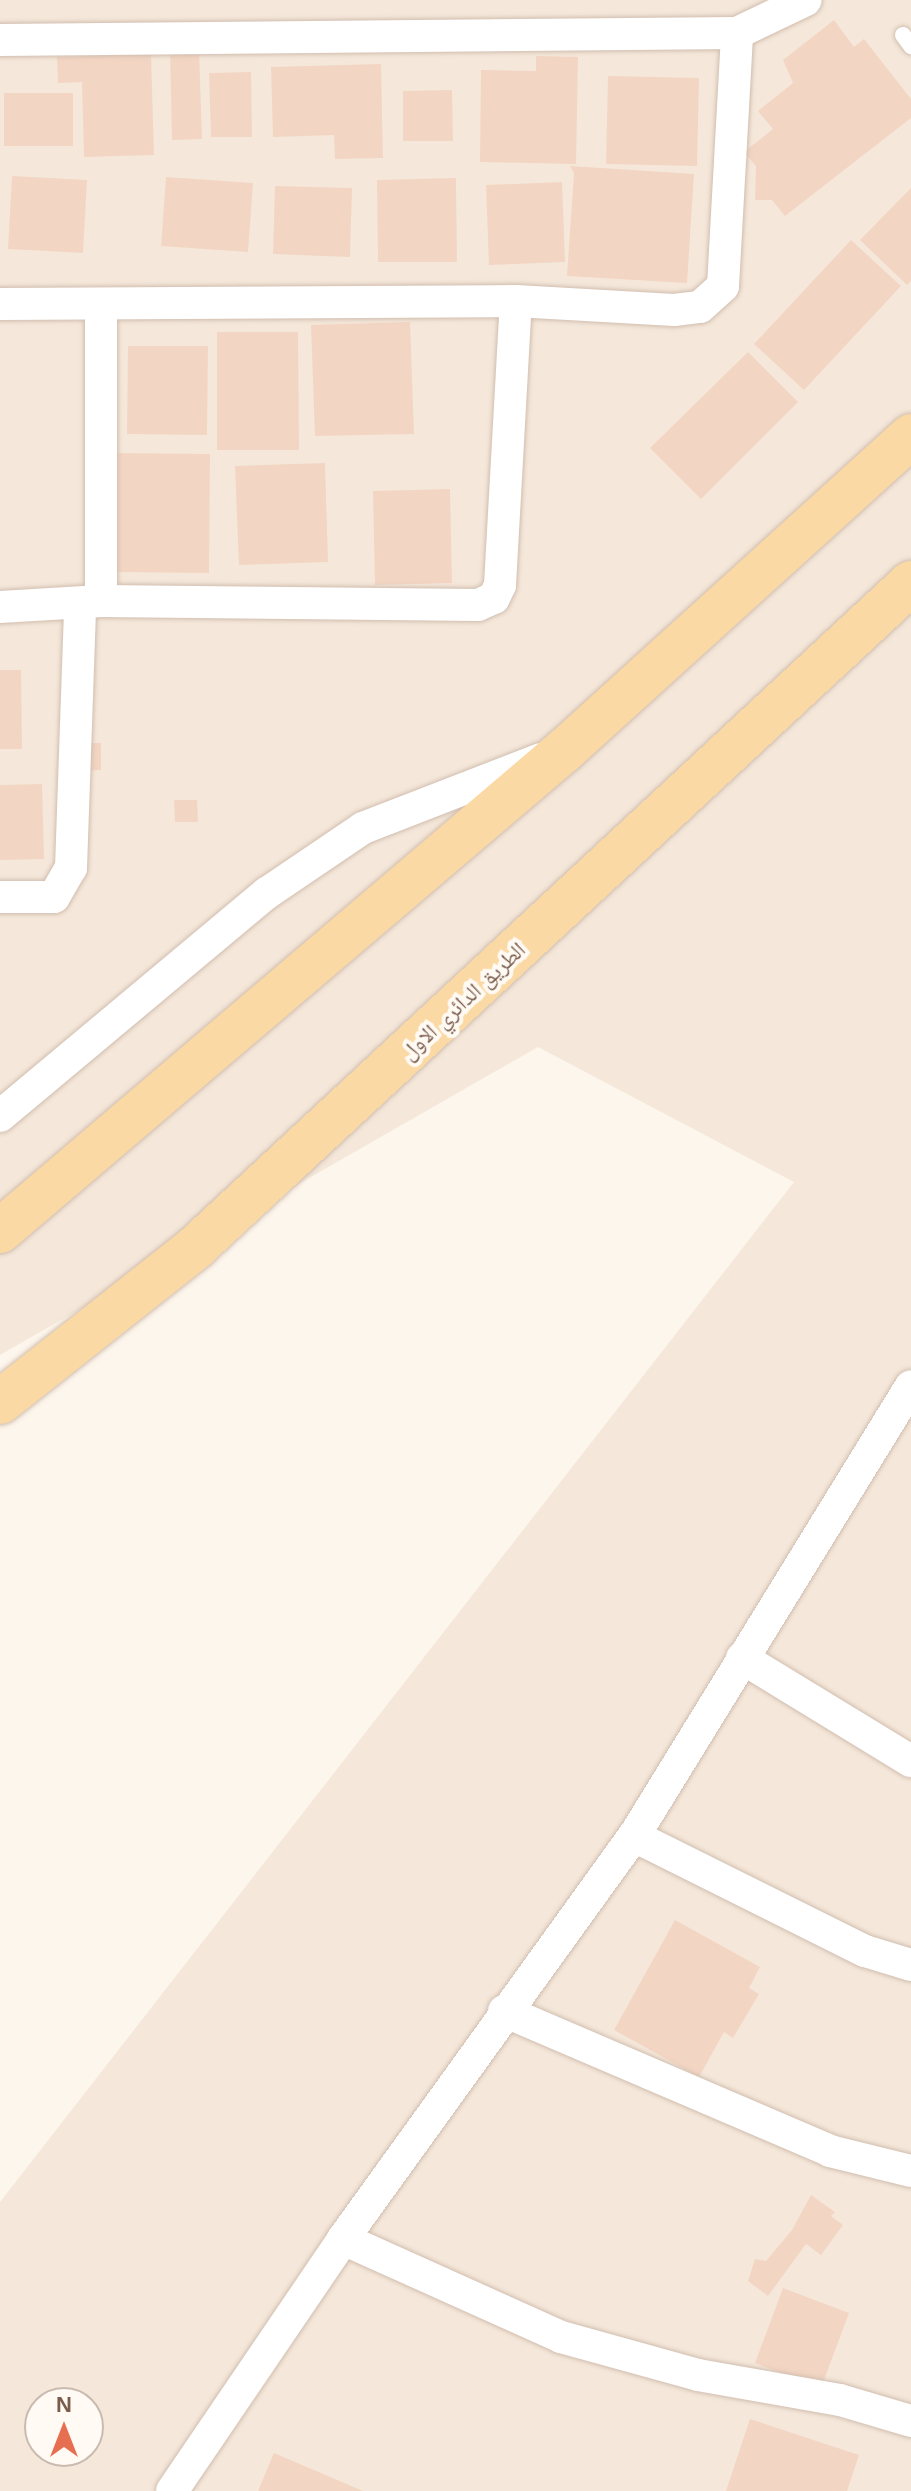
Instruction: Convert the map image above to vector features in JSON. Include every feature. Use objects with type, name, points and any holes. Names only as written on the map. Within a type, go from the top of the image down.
[{"type":"main road","points":[[0,1231],[566,749],[911,436]]},
{"type":"main road","name":"الطريق الدائري الاول","points":[[0,1402],[220,1225],[911,583]]},
{"type":"street","points":[[0,40],[737,33],[806,0]]},
{"type":"street","points":[[0,304],[101,306],[516,301],[674,310],[700,307],[723,286],[737,33]]},
{"type":"street","points":[[0,607],[90,603],[478,605],[494,598],[500,585],[516,301]]},
{"type":"street","points":[[0,897],[54,897],[71,868],[90,603],[101,306]]},
{"type":"street","points":[[0,1116],[267,893],[363,828],[566,749]]},
{"type":"street","points":[[172,2491],[343,2239],[504,2011],[634,1836],[911,1386]]},
{"type":"street","points":[[742,1658],[911,1761]]},
{"type":"street","points":[[634,1836],[865,1951],[911,1965]]},
{"type":"street","points":[[504,2011],[830,2151],[911,2171]]},
{"type":"street","points":[[343,2239],[561,2337],[698,2375],[840,2400],[911,2421]]},
{"type":"shaded area","points":[[0,0],[911,0],[911,2491],[0,2491],[0,2202],[794,1182],[538,1047],[0,1355]]},
{"type":"building","points":[[834,20],[854,47],[864,39],[911,99],[911,118],[785,216],[772,200],[755,200],[756,166],[744,152],[773,129],[758,111],[793,83],[783,60]]},
{"type":"building","points":[[170,49],[199,49],[202,139],[172,140]]},
{"type":"building","points":[[151,54],[154,155],[84,157],[82,82],[58,83],[57,57]]},
{"type":"building","points":[[536,56],[578,57],[576,164],[480,162],[481,70],[536,71]]},
{"type":"building","points":[[381,64],[383,158],[335,159],[334,135],[273,137],[271,67]]},
{"type":"building","points":[[251,72],[252,137],[211,137],[209,73]]},
{"type":"building","points":[[608,76],[699,78],[697,166],[606,164]]},
{"type":"building","points":[[452,90],[453,141],[403,141],[403,91]]},
{"type":"building","points":[[4,93],[73,93],[73,146],[4,146]]},
{"type":"building","points":[[570,166],[694,174],[687,283],[567,276],[574,173]]},
{"type":"building","points":[[12,176],[87,180],[83,253],[8,249]]},
{"type":"building","points":[[166,177],[253,183],[248,252],[161,246]]},
{"type":"building","points":[[456,178],[457,262],[378,262],[377,180]]},
{"type":"building","points":[[562,182],[565,262],[489,265],[486,185]]},
{"type":"building","points":[[275,186],[352,188],[350,257],[273,254]]},
{"type":"building","points":[[911,188],[911,281],[907,285],[860,240]]},
{"type":"building","points":[[851,240],[901,286],[804,390],[754,344]]},
{"type":"building","points":[[410,322],[414,434],[315,436],[311,325]]},
{"type":"building","points":[[217,332],[298,332],[299,450],[217,450]]},
{"type":"building","points":[[128,346],[208,346],[207,435],[127,434]]},
{"type":"building","points":[[748,352],[798,402],[701,499],[650,448]]},
{"type":"building","points":[[115,453],[210,454],[209,573],[114,572]]},
{"type":"building","points":[[325,463],[328,562],[239,565],[235,466]]},
{"type":"building","points":[[450,489],[452,583],[375,585],[373,491]]},
{"type":"building","points":[[0,670],[21,670],[22,749],[0,749]]},
{"type":"building","points":[[82,743],[101,743],[101,770],[83,771]]},
{"type":"building","points":[[42,784],[44,859],[0,860],[0,785]]},
{"type":"building","points":[[174,800],[197,800],[198,822],[175,822]]},
{"type":"building","points":[[675,1920],[760,1967],[749,1988],[759,1994],[733,2038],[724,2032],[699,2077],[614,2030]]},
{"type":"building","points":[[811,2195],[835,2212],[831,2216],[843,2225],[821,2255],[806,2244],[768,2296],[748,2281],[755,2259],[766,2261],[792,2230]]},
{"type":"building","points":[[783,2288],[849,2313],[821,2388],[755,2363]]},
{"type":"building","points":[[750,2419],[859,2455],[847,2491],[726,2491]]},
{"type":"building","points":[[274,2453],[363,2491],[258,2491]]}]
